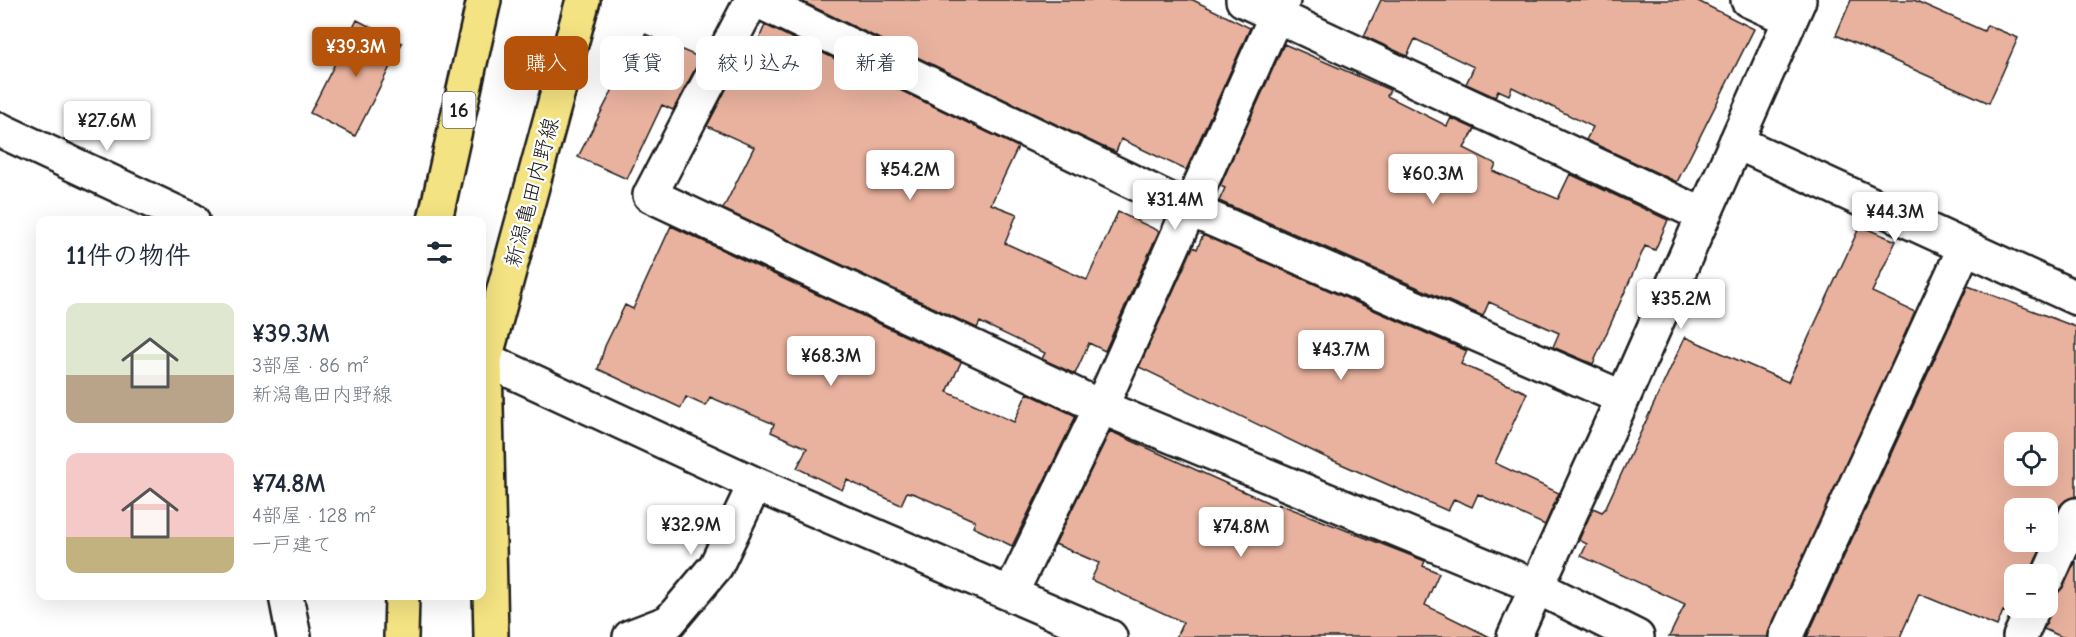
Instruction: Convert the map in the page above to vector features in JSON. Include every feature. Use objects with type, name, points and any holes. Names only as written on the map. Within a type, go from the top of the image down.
[{"type":"main road","name":"16","points":[[436,216],[484,0]]},
{"type":"main road","name":"新潟亀田内野線","points":[[486,347],[583,0]]},
{"type":"main road","name":"新潟亀田内野線","points":[[486,478],[490,637]]},
{"type":"main road","points":[[400,637],[402,600]]},
{"type":"street","points":[[752,0],[650,195],[1101,407],[1537,588],[1637,637]]},
{"type":"street","points":[[756,0],[1189,209],[1623,398]]},
{"type":"street","points":[[1244,0],[1280,7],[1703,215]]},
{"type":"street","points":[[1514,637],[1623,398],[1795,9],[1748,0]]},
{"type":"street","points":[[1011,593],[1101,407],[1280,7]]},
{"type":"street","points":[[0,130],[183,216]]},
{"type":"street","points":[[1736,142],[2076,298]]},
{"type":"street","points":[[1786,637],[1965,247]]},
{"type":"street","points":[[486,359],[755,484],[1110,637]]},
{"type":"street","points":[[630,637],[669,622],[716,566],[755,484]]},
{"type":"street","points":[[2054,564],[2076,514]]},
{"type":"street","points":[[287,600],[294,637]]},
{"type":"street","points":[[2020,637],[2029,618]]},
{"type":"building","points":[[799,0],[1193,0],[1250,28],[1186,170],[1121,139],[1116,152],[1101,146],[918,58],[918,36],[873,36]]},
{"type":"building","points":[[1381,0],[1696,0],[1754,29],[1677,182],[1586,140],[1593,127],[1512,87],[1509,95],[1498,90],[1495,97],[1466,84],[1474,67],[1415,39],[1407,56],[1364,36]]},
{"type":"building","points":[[1851,0],[1914,0],[1984,31],[1987,25],[2018,38],[1989,103],[1836,35]]},
{"type":"building","points":[[357,20],[402,43],[355,136],[310,113]]},
{"type":"building","points":[[765,25],[788,36],[760,36]]},
{"type":"building","points":[[1284,44],[1390,90],[1387,96],[1447,126],[1451,118],[1475,129],[1464,148],[1496,164],[1493,171],[1558,199],[1570,174],[1668,220],[1655,250],[1645,246],[1593,364],[1553,347],[1559,333],[1489,302],[1483,316],[1219,201],[1225,188],[1220,186]]},
{"type":"building","points":[[684,51],[696,56],[696,67],[684,90]]},
{"type":"building","points":[[822,52],[834,58],[834,90],[900,90],[1018,147],[991,204],[1017,214],[1005,243],[1087,280],[1118,212],[1159,231],[1105,351],[1089,343],[1075,374],[1042,359],[1045,353],[980,322],[977,328],[723,209],[754,147],[707,126],[726,90],[822,90]]},
{"type":"building","points":[[613,90],[684,90],[673,110],[662,105],[627,179],[578,157]]},
{"type":"building","points":[[671,226],[961,362],[947,392],[1014,422],[1027,393],[1076,416],[1012,546],[973,527],[975,521],[915,494],[907,492],[901,505],[847,480],[842,490],[797,468],[807,448],[771,432],[774,424],[710,397],[706,406],[686,397],[681,408],[598,369],[605,346],[625,305],[633,309]]},
{"type":"building","points":[[1860,226],[1896,241],[1872,292],[1915,312],[1768,637],[1669,637],[1685,604],[1581,556],[1587,544],[1579,540],[1593,508],[1602,512],[1605,509],[1685,337],[1788,382]]},
{"type":"building","points":[[1203,235],[1467,351],[1461,364],[1527,393],[1495,463],[1559,493],[1545,525],[1478,494],[1472,507],[1454,499],[1448,511],[1323,456],[1139,367],[1193,247],[1197,249]]},
{"type":"building","points":[[1968,286],[2076,327],[2076,497],[2066,500],[2058,509],[2058,498],[2004,498],[2004,552],[2039,552],[2034,564],[2004,564],[2004,611],[1997,626],[1919,594],[1900,637],[1807,637]]},
{"type":"building","points":[[1110,431],[1278,507],[1279,504],[1425,561],[1423,566],[1439,573],[1425,605],[1490,637],[1176,637],[1183,622],[1091,580],[1099,563],[1055,544]]},
{"type":"building","points":[[2076,561],[2076,637],[2062,637],[2044,629],[2048,618],[2058,618],[2059,592]]}]
